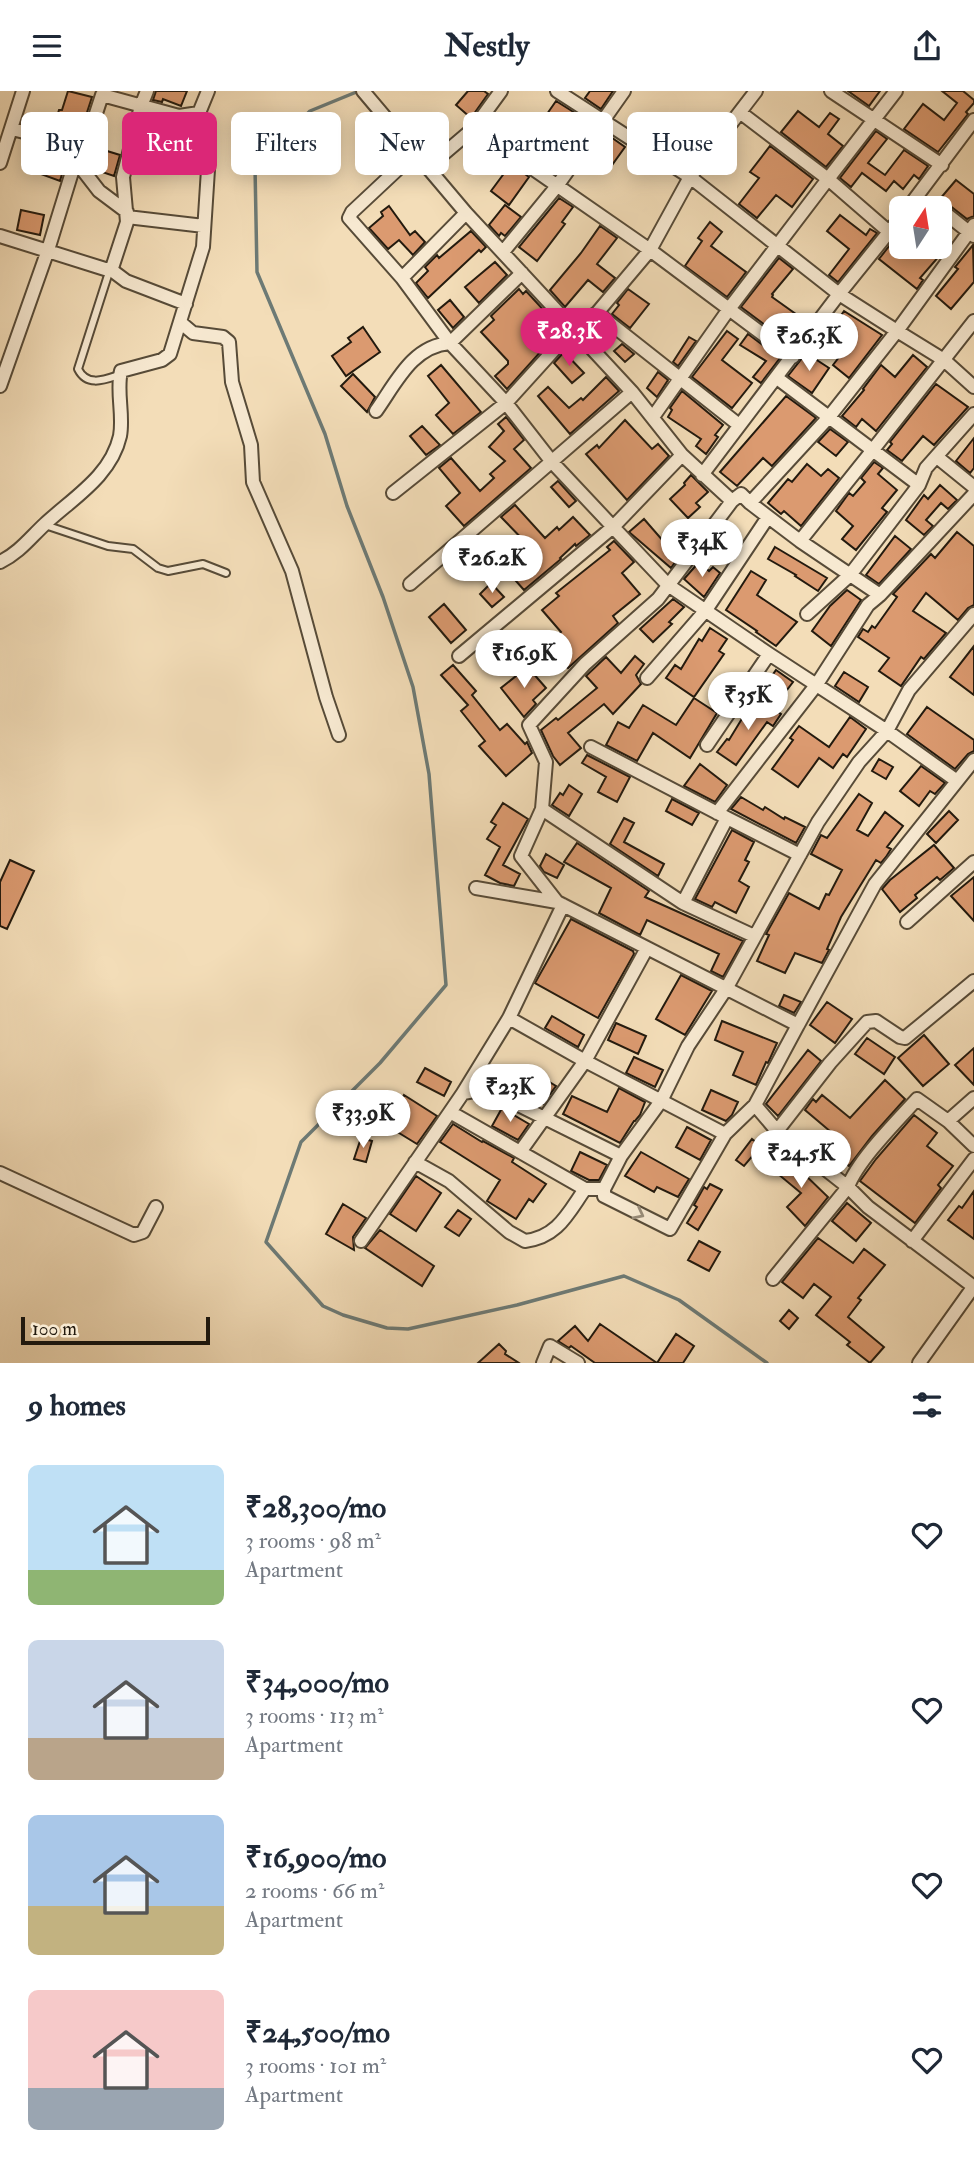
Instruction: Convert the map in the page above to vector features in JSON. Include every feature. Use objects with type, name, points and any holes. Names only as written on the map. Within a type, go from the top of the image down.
[{"type":"street","points":[[0,163],[23,91]]},
{"type":"street","points":[[110,269],[114,265],[127,214],[123,177],[147,91]]},
{"type":"street","points":[[199,112],[208,91]]},
{"type":"street","points":[[363,91],[381,112]]},
{"type":"street","points":[[486,112],[501,91]]},
{"type":"street","points":[[557,91],[588,112]]},
{"type":"street","points":[[610,112],[624,91]]},
{"type":"street","points":[[393,493],[506,403],[573,329],[597,313],[650,250],[690,177],[757,91]]},
{"type":"street","points":[[831,91],[942,165]]},
{"type":"street","points":[[653,417],[729,309],[896,91]]},
{"type":"street","points":[[96,112],[102,95],[164,112]]},
{"type":"street","points":[[702,475],[888,232],[828,179],[741,113]]},
{"type":"street","points":[[923,196],[920,194],[974,120]]},
{"type":"street","points":[[613,128],[690,177],[839,294],[944,359],[974,387]]},
{"type":"street","points":[[12,129],[21,131]]},
{"type":"street","points":[[449,149],[463,137]]},
{"type":"street","points":[[0,386],[48,250],[70,175]]},
{"type":"street","points":[[87,175],[99,191],[127,214],[204,226]]},
{"type":"street","points":[[0,562],[18,551],[94,480],[111,457],[121,424],[119,375],[122,371],[168,357],[203,247],[208,175]]},
{"type":"street","points":[[392,175],[349,218],[402,278],[450,343],[506,403],[551,461],[668,585],[769,654],[965,779]]},
{"type":"street","points":[[433,175],[632,392],[682,455],[732,501]]},
{"type":"street","points":[[541,175],[650,250],[793,357]]},
{"type":"street","points":[[503,252],[565,175]]},
{"type":"street","points":[[402,278],[466,213]]},
{"type":"street","points":[[750,503],[829,417],[973,231],[952,217]]},
{"type":"street","points":[[0,236],[110,269],[127,281],[186,304]]},
{"type":"street","points":[[376,411],[415,356],[438,344],[450,343],[522,273]]},
{"type":"street","points":[[597,313],[738,425]]},
{"type":"street","points":[[800,541],[974,321]]},
{"type":"street","points":[[180,322],[193,333],[223,337],[229,342],[232,382],[251,445],[253,482],[292,571],[339,735]]},
{"type":"street","points":[[777,378],[919,485]]},
{"type":"street","points":[[410,583],[632,392]]},
{"type":"street","points":[[807,614],[850,575],[919,485],[926,468],[974,414]]},
{"type":"street","points":[[459,656],[614,527],[682,455]]},
{"type":"street","points":[[937,457],[974,488]]},
{"type":"street","points":[[560,903],[520,856],[542,809],[547,762],[530,725],[585,664],[658,599],[732,501],[741,494],[800,541],[880,595]]},
{"type":"street","points":[[683,904],[722,816],[817,684],[868,605],[974,494]]},
{"type":"street","points":[[648,678],[706,610],[768,517]]},
{"type":"street","points":[[974,614],[909,690],[887,731],[859,762],[818,822],[726,989],[688,1046],[661,1101],[621,1156],[604,1189],[604,1195],[670,1229],[725,1134],[755,1105],[875,884],[965,779],[974,760]]},
{"type":"street","points":[[707,745],[769,654]]},
{"type":"street","points":[[591,747],[800,855]]},
{"type":"street","points":[[542,809],[683,904],[754,936]]},
{"type":"street","points":[[907,922],[974,862]]},
{"type":"street","points":[[476,888],[560,903],[798,1025]]},
{"type":"street","points":[[361,1241],[463,1093],[509,1018],[560,903]]},
{"type":"street","points":[[520,1152],[585,1061],[647,949]]},
{"type":"street","points":[[777,1131],[867,1021],[876,1021],[905,1038],[974,981]]},
{"type":"street","points":[[509,1018],[725,1134]]},
{"type":"street","points":[[463,1093],[485,1089],[621,1156]]},
{"type":"street","points":[[948,1121],[974,1098]]},
{"type":"street","points":[[773,1279],[848,1187],[852,1176],[917,1099],[948,1121],[974,1146]]},
{"type":"street","points":[[755,1105],[777,1131],[848,1187],[868,1207],[974,1287],[919,1363]]},
{"type":"street","points":[[450,1112],[585,1189],[604,1189]]},
{"type":"street","points":[[912,1241],[974,1159]]},
{"type":"street","points":[[415,1162],[449,1181],[509,1232],[525,1241],[544,1237],[556,1229],[585,1189]]},
{"type":"street","points":[[0,1173],[134,1235],[143,1232],[156,1207]]},
{"type":"street","points":[[543,1363],[550,1346],[578,1363]]},
{"type":"lane","points":[[110,269],[78,369],[84,377],[92,380],[101,381],[119,375]]},
{"type":"lane","points":[[44,525],[108,545],[134,549],[162,571],[204,564],[226,573]]},
{"type":"building","points":[[68,91],[92,97],[87,112],[58,112],[62,110]]},
{"type":"building","points":[[156,91],[187,91],[181,106],[163,99],[162,102],[153,100]]},
{"type":"building","points":[[468,91],[484,91],[488,94],[475,112],[464,112],[456,105]]},
{"type":"building","points":[[590,91],[613,91],[601,109],[585,98]]},
{"type":"building","points":[[848,91],[880,91],[869,106]]},
{"type":"building","points":[[942,91],[963,91],[974,103],[938,152],[904,129],[923,104],[944,120],[957,103]]},
{"type":"building","points":[[556,101],[574,112],[548,112]]},
{"type":"building","points":[[798,111],[819,127],[830,113],[839,119],[828,134],[843,146],[826,167],[781,132]]},
{"type":"building","points":[[876,131],[887,139],[868,163],[885,175],[904,150],[928,166],[919,179],[914,175],[903,189],[894,181],[886,191],[862,173],[851,187],[840,178]]},
{"type":"building","points":[[613,139],[625,147],[613,164]]},
{"type":"building","points":[[770,146],[813,179],[792,207],[776,195],[757,218],[739,204],[759,178],[750,172]]},
{"type":"building","points":[[108,151],[120,155],[114,176],[108,174]]},
{"type":"building","points":[[44,175],[62,175],[60,181]]},
{"type":"building","points":[[503,175],[529,177],[509,205],[491,191]]},
{"type":"building","points":[[956,180],[974,194],[974,216],[967,219],[952,207],[952,196],[942,196]]},
{"type":"building","points":[[559,198],[573,207],[562,222],[565,224],[537,261],[519,247]]},
{"type":"building","points":[[505,205],[521,217],[505,236],[501,233],[499,236],[489,225]]},
{"type":"building","points":[[389,206],[410,235],[415,231],[425,242],[413,255],[399,240],[388,249],[369,228],[383,216],[381,212]]},
{"type":"building","points":[[21,210],[44,215],[40,235],[17,230]]},
{"type":"building","points":[[840,215],[866,235],[870,229],[877,233],[838,282],[829,275],[849,249],[827,231]]},
{"type":"building","points":[[710,222],[722,232],[711,246],[746,272],[727,297],[685,266],[702,241],[698,238]]},
{"type":"building","points":[[600,226],[617,238],[597,264],[615,278],[603,292],[588,280],[565,307],[550,290]]},
{"type":"building","points":[[471,231],[486,247],[481,252],[479,250],[428,298],[416,283],[428,271],[425,267]]},
{"type":"building","points":[[973,245],[974,282],[951,309],[936,296]]},
{"type":"building","points":[[889,246],[889,259],[937,259],[920,278],[923,280],[917,289],[879,259]]},
{"type":"building","points":[[779,258],[793,269],[772,297],[807,322],[790,344],[741,307]]},
{"type":"building","points":[[495,262],[507,275],[479,303],[465,287]]},
{"type":"building","points":[[519,289],[523,294],[526,291],[561,329],[507,389],[495,376],[508,361],[481,332],[494,320],[491,316]]},
{"type":"building","points":[[628,289],[649,304],[630,328],[612,314]]},
{"type":"building","points":[[450,300],[464,317],[453,328],[438,310]]},
{"type":"building","points":[[844,311],[882,335],[849,378],[833,365],[853,339],[834,326]]},
{"type":"building","points":[[363,327],[380,352],[346,376],[332,356],[351,342],[348,338]]},
{"type":"building","points":[[727,331],[738,339],[722,360],[752,383],[732,408],[692,377]]},
{"type":"building","points":[[748,334],[780,358],[761,383],[753,377],[766,361],[740,345]]},
{"type":"building","points":[[689,337],[696,341],[678,366],[673,362]]},
{"type":"building","points":[[622,344],[634,354],[625,362],[614,351]]},
{"type":"building","points":[[564,352],[584,373],[572,383],[554,363]]},
{"type":"building","points":[[806,353],[829,368],[812,393],[788,376]]},
{"type":"building","points":[[913,355],[927,367],[876,431],[862,419],[856,427],[842,416],[881,365],[895,377]]},
{"type":"building","points":[[441,365],[481,412],[453,434],[436,415],[449,403],[428,376]]},
{"type":"building","points":[[658,372],[668,380],[657,397],[647,388]]},
{"type":"building","points":[[353,374],[375,397],[367,412],[341,386]]},
{"type":"building","points":[[606,377],[619,391],[570,434],[538,396],[548,387],[569,408],[581,398],[583,400]]},
{"type":"building","points":[[936,384],[968,407],[934,445],[923,436],[902,461],[887,450],[892,444],[890,442]]},
{"type":"building","points":[[682,391],[723,425],[706,454],[696,446],[701,439],[668,417],[672,410],[670,408]]},
{"type":"building","points":[[786,396],[816,418],[772,466],[763,458],[737,486],[720,472]]},
{"type":"building","points":[[506,417],[524,440],[514,449],[531,468],[464,526],[446,506],[460,493],[439,468],[451,458],[480,491],[494,478],[490,474],[505,461],[489,447],[504,431],[498,424]]},
{"type":"building","points":[[625,420],[652,449],[658,444],[669,456],[627,500],[586,454],[597,445],[599,448]]},
{"type":"building","points":[[422,426],[440,445],[426,455],[410,436]]},
{"type":"building","points":[[830,429],[848,442],[836,456],[818,442]]},
{"type":"building","points":[[974,438],[974,468],[970,473],[956,461]]},
{"type":"building","points":[[874,462],[883,468],[878,474],[897,490],[882,508],[887,512],[856,550],[842,539],[853,526],[836,511],[849,493],[853,496],[865,482],[861,478]]},
{"type":"building","points":[[807,464],[821,476],[828,469],[839,478],[801,526],[784,511],[781,514],[768,503],[788,479],[792,482]]},
{"type":"building","points":[[691,475],[708,492],[696,503],[700,507],[688,518],[670,499]]},
{"type":"building","points":[[558,481],[576,501],[569,507],[551,487]]},
{"type":"building","points":[[940,485],[957,500],[948,509],[941,503],[926,520],[933,526],[924,535],[906,520],[924,495],[928,499]]},
{"type":"building","points":[[515,505],[545,538],[573,517],[590,535],[576,546],[575,544],[524,590],[507,571],[531,548],[501,517]]},
{"type":"building","points":[[644,519],[678,558],[671,568],[629,532]]},
{"type":"building","points":[[957,532],[974,546],[974,605],[958,620],[926,593],[913,611],[946,633],[924,659],[921,657],[901,686],[879,671],[889,658],[858,637],[863,629],[868,632],[872,626],[875,628],[897,597],[893,594],[931,554],[935,558]]},
{"type":"building","points":[[895,536],[911,549],[879,584],[866,575]]},
{"type":"building","points":[[477,541],[499,564],[486,576],[465,553]]},
{"type":"building","points":[[614,541],[634,562],[622,573],[640,594],[613,616],[618,623],[568,668],[547,645],[561,632],[542,610],[559,596],[556,593],[610,550],[607,547]]},
{"type":"building","points":[[775,547],[827,578],[818,591],[768,559]]},
{"type":"building","points":[[699,562],[709,571],[713,567],[720,573],[704,597],[684,579]]},
{"type":"building","points":[[751,571],[766,580],[757,595],[797,622],[776,646],[726,610]]},
{"type":"building","points":[[491,583],[504,597],[492,607],[480,594]]},
{"type":"building","points":[[847,590],[861,600],[831,646],[812,631],[830,606]]},
{"type":"building","points":[[673,599],[684,607],[669,622],[672,624],[653,642],[640,629]]},
{"type":"building","points":[[444,604],[466,630],[451,643],[429,617]]},
{"type":"building","points":[[710,628],[727,639],[719,651],[724,654],[694,697],[666,678],[675,665],[681,669],[699,639],[702,641]]},
{"type":"building","points":[[974,646],[974,695],[950,677]]},
{"type":"building","points":[[635,656],[644,664],[636,675],[641,684],[613,714],[604,704],[568,733],[581,748],[560,765],[541,730],[556,718],[558,720],[597,688],[586,676],[606,657],[621,673]]},
{"type":"building","points":[[525,664],[546,688],[533,700],[536,704],[524,717],[501,688],[516,676],[514,673]]},
{"type":"building","points":[[453,665],[476,691],[472,695],[500,730],[507,724],[525,744],[527,742],[532,753],[506,776],[479,746],[485,741],[461,711],[468,705],[441,675]]},
{"type":"building","points":[[776,670],[793,682],[783,695],[767,683]]},
{"type":"building","points":[[844,672],[868,687],[859,702],[835,686]]},
{"type":"building","points":[[694,698],[717,713],[690,758],[653,733],[637,761],[606,745],[618,722],[629,728],[643,705],[676,725]]},
{"type":"building","points":[[760,700],[781,714],[773,726],[767,722],[736,765],[717,752],[727,739],[729,740],[746,712],[751,715]]},
{"type":"building","points":[[927,707],[974,740],[974,751],[955,769],[907,734]]},
{"type":"building","points":[[850,717],[866,729],[847,757],[843,754],[833,768],[819,758],[798,787],[772,769],[793,740],[790,738],[799,726],[829,747]]},
{"type":"building","points":[[587,755],[630,777],[617,802],[598,792],[606,777],[582,763]]},
{"type":"building","points":[[879,759],[893,767],[886,779],[872,771]]},
{"type":"building","points":[[700,764],[727,785],[715,802],[684,786]]},
{"type":"building","points":[[921,766],[945,783],[935,794],[930,791],[919,806],[900,791]]},
{"type":"building","points":[[569,785],[582,794],[569,816],[552,805]]},
{"type":"building","points":[[859,794],[872,803],[857,830],[868,836],[885,812],[903,826],[887,847],[891,849],[886,857],[881,863],[876,860],[841,917],[822,963],[795,953],[785,973],[757,961],[769,935],[766,934],[789,893],[819,909],[826,894],[829,895],[842,870],[811,854],[821,835],[827,838]]},
{"type":"building","points":[[741,797],[763,810],[765,807],[784,819],[785,817],[805,827],[796,843],[731,809]]},
{"type":"building","points":[[672,799],[699,813],[692,825],[666,811]]},
{"type":"building","points":[[503,803],[528,819],[503,865],[520,874],[514,886],[500,883],[485,875],[500,847],[487,839],[496,825],[491,822]]},
{"type":"building","points":[[949,811],[958,820],[936,843],[927,834]]},
{"type":"building","points":[[624,818],[634,823],[624,842],[664,864],[658,876],[610,844]]},
{"type":"building","points":[[732,830],[754,842],[745,860],[749,862],[739,881],[749,887],[736,913],[715,902],[712,907],[695,899]]},
{"type":"building","points":[[577,843],[649,891],[645,897],[743,941],[723,977],[711,971],[719,954],[647,920],[640,935],[599,913],[611,888],[564,862]]},
{"type":"building","points":[[934,845],[954,868],[940,880],[937,877],[900,912],[882,889]]},
{"type":"building","points":[[546,854],[564,865],[557,878],[544,872],[540,866]]},
{"type":"building","points":[[10,860],[34,871],[7,929],[0,926],[0,882]]},
{"type":"building","points":[[974,877],[974,921],[951,896]]},
{"type":"building","points":[[571,919],[633,951],[634,954],[598,1018],[535,983]]},
{"type":"building","points":[[681,975],[712,991],[685,1035],[656,1019]]},
{"type":"building","points":[[784,995],[801,1002],[794,1013],[779,1006]]},
{"type":"building","points":[[827,1002],[852,1019],[835,1043],[810,1025]]},
{"type":"building","points":[[552,1016],[584,1035],[578,1047],[545,1028]]},
{"type":"building","points":[[722,1021],[777,1043],[756,1085],[733,1075],[743,1052],[715,1040]]},
{"type":"building","points":[[616,1023],[646,1036],[638,1054],[608,1040]]},
{"type":"building","points":[[924,1035],[949,1064],[923,1086],[898,1058]]},
{"type":"building","points":[[867,1038],[895,1057],[884,1074],[855,1054]]},
{"type":"building","points":[[974,1048],[974,1085],[955,1065]]},
{"type":"building","points":[[808,1050],[821,1061],[778,1116],[766,1104]]},
{"type":"building","points":[[634,1057],[663,1070],[655,1087],[626,1073]]},
{"type":"building","points":[[425,1068],[451,1082],[444,1096],[417,1082]]},
{"type":"building","points":[[528,1069],[556,1086],[543,1104],[517,1088]]},
{"type":"building","points":[[885,1080],[905,1099],[849,1166],[827,1149],[837,1137],[805,1110],[813,1099],[816,1102],[822,1095],[850,1118]]},
{"type":"building","points":[[619,1088],[645,1102],[640,1115],[620,1143],[563,1114],[572,1096],[607,1112]]},
{"type":"building","points":[[711,1090],[738,1102],[726,1121],[702,1110]]},
{"type":"building","points":[[404,1095],[437,1116],[417,1144],[386,1125]]},
{"type":"building","points":[[502,1108],[529,1124],[518,1140],[492,1126]]},
{"type":"building","points":[[914,1115],[937,1133],[927,1146],[953,1166],[938,1185],[941,1188],[915,1223],[860,1181]]},
{"type":"building","points":[[453,1124],[514,1158],[512,1162],[546,1184],[533,1202],[529,1199],[516,1219],[487,1201],[500,1180],[440,1142]]},
{"type":"building","points":[[687,1127],[711,1140],[700,1160],[676,1147]]},
{"type":"building","points":[[361,1138],[372,1141],[366,1162],[354,1159]]},
{"type":"building","points":[[752,1139],[761,1146],[744,1166],[736,1160]]},
{"type":"building","points":[[580,1152],[607,1165],[599,1180],[589,1180],[571,1171]]},
{"type":"building","points":[[641,1152],[689,1179],[678,1197],[657,1187],[654,1192],[625,1176]]},
{"type":"building","points":[[785,1154],[803,1169],[801,1171],[828,1197],[805,1226],[787,1207],[801,1193],[772,1169]]},
{"type":"building","points":[[416,1176],[441,1193],[416,1231],[390,1214]]},
{"type":"building","points":[[710,1184],[722,1190],[698,1230],[687,1223],[697,1207],[694,1205],[704,1187],[707,1189]]},
{"type":"building","points":[[974,1191],[974,1239],[948,1220],[959,1206],[962,1208]]},
{"type":"building","points":[[847,1203],[871,1223],[856,1241],[832,1221]]},
{"type":"building","points":[[343,1204],[366,1218],[353,1237],[354,1250],[326,1234]]},
{"type":"building","points":[[458,1210],[471,1219],[459,1236],[445,1227]]},
{"type":"building","points":[[380,1230],[434,1266],[422,1286],[365,1248]]},
{"type":"building","points":[[818,1238],[853,1263],[864,1249],[885,1265],[858,1298],[861,1300],[848,1317],[884,1347],[870,1363],[847,1345],[850,1342],[816,1315],[831,1297],[814,1284],[803,1298],[782,1282]]},
{"type":"building","points":[[699,1241],[720,1252],[709,1271],[688,1260]]},
{"type":"building","points":[[789,1310],[798,1318],[789,1329],[780,1321]]},
{"type":"building","points":[[600,1324],[657,1363],[595,1363],[571,1346],[569,1348],[558,1341],[575,1326],[588,1341]]},
{"type":"building","points":[[676,1334],[694,1346],[683,1363],[657,1363]]},
{"type":"building","points":[[499,1344],[506,1351],[505,1354],[519,1363],[478,1363]]},
{"type":"waterway","points":[[359,91],[310,111],[255,167],[257,272],[325,434],[347,506],[383,597],[413,687],[429,774],[446,985],[380,1063],[301,1142],[266,1242],[323,1306],[387,1328],[408,1329],[517,1305],[624,1276],[679,1300],[767,1363]]}]
